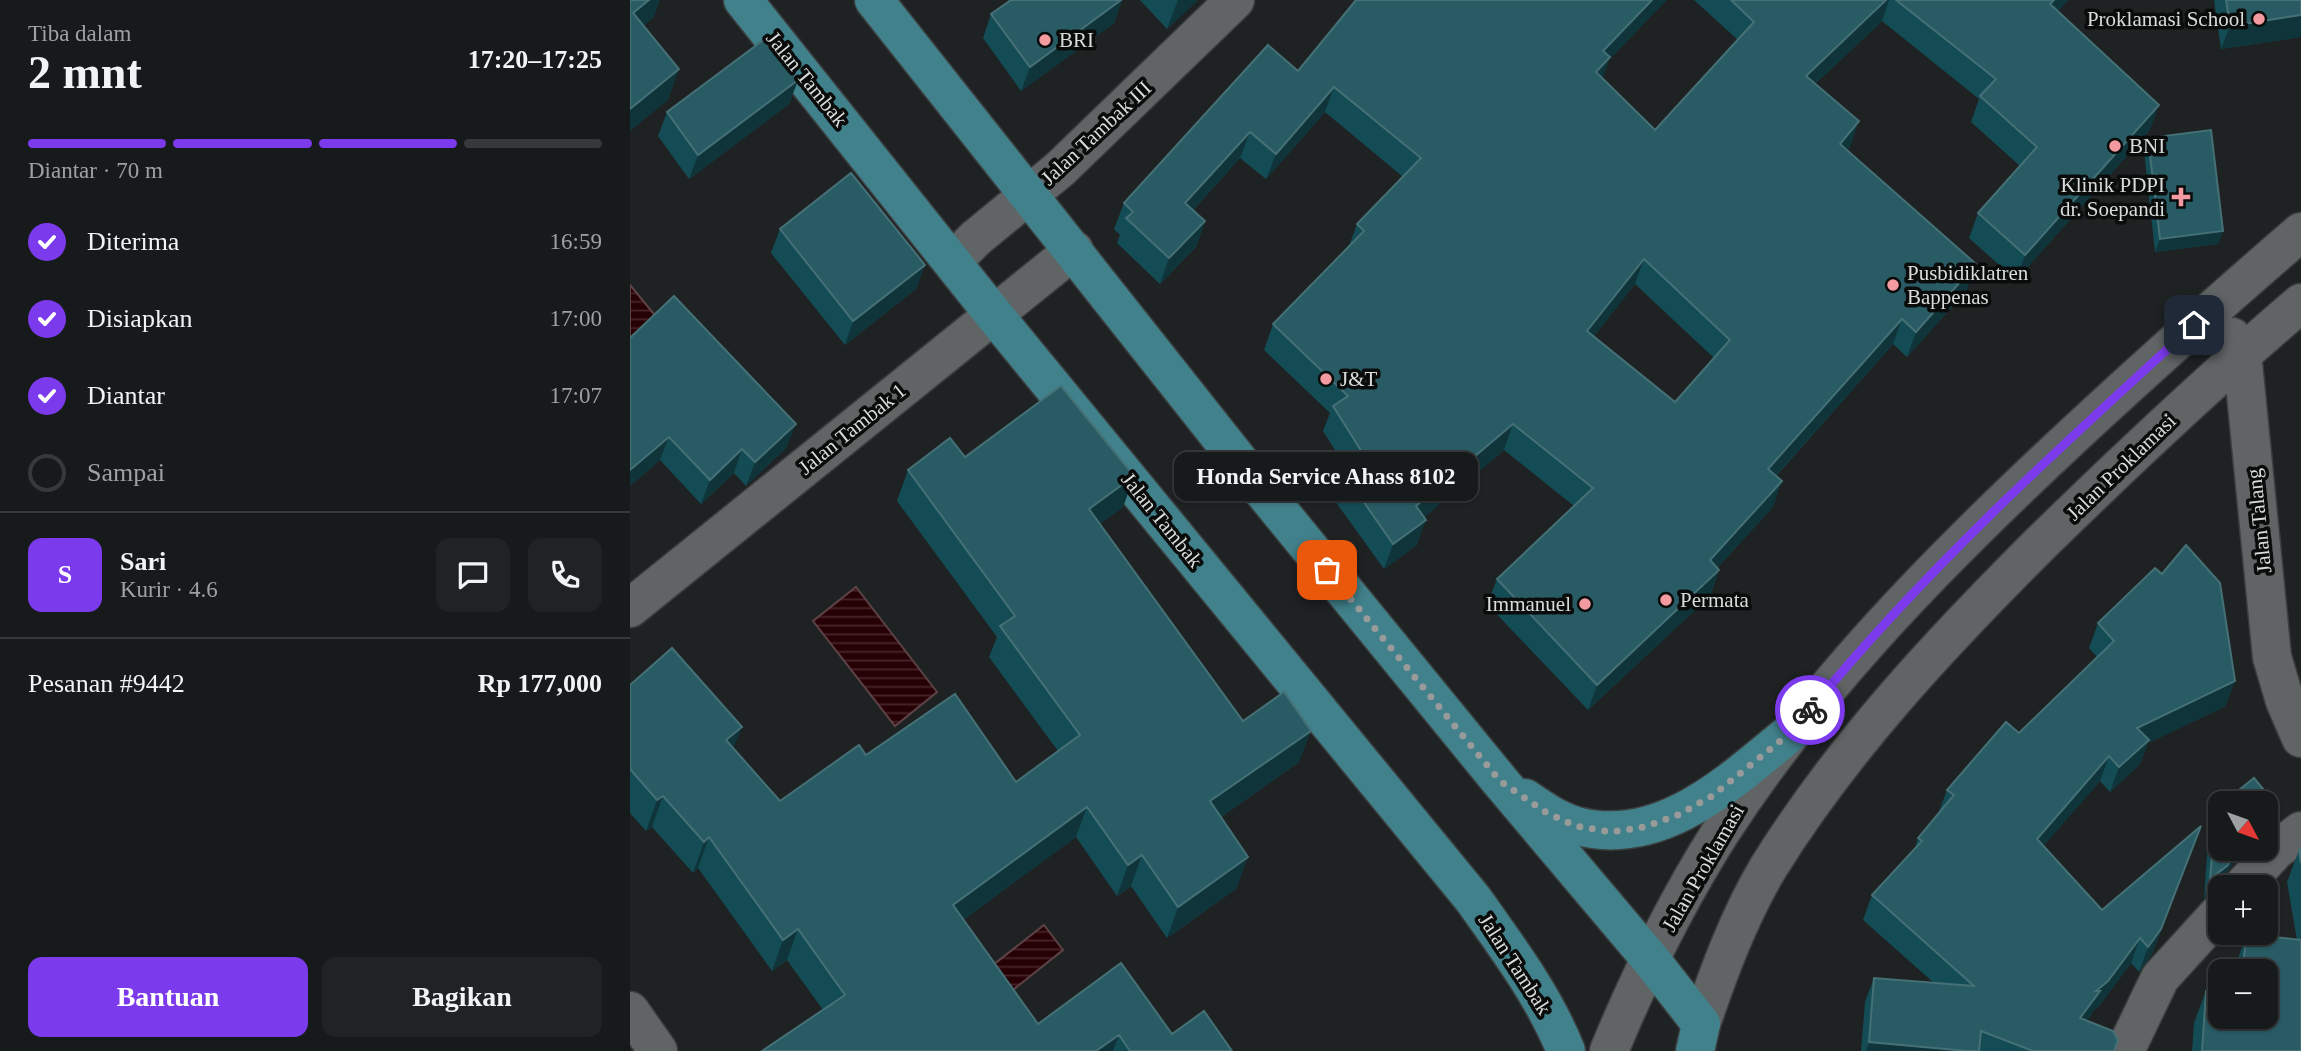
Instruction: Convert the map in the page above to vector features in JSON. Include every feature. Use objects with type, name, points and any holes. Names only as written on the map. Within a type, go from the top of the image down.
[{"type":"main road","name":"Jalan Tambak","points":[[743,0],[994,314],[1473,899],[1536,992],[1558,1030],[1566,1051]]},
{"type":"main road","points":[[874,0],[1258,485],[1500,781],[1651,960],[1698,1037]]},
{"type":"main road","name":"Jalan Tambak III","points":[[953,261],[976,238],[1060,169],[1234,0]]},
{"type":"main road","name":"Jalan Proklamasi","points":[[1609,1051],[1683,897],[1720,834],[1795,729],[1858,652],[1937,567],[2105,406],[2301,232]]},
{"type":"main road","name":"Jalan Tambak 1","points":[[630,608],[1074,250]]},
{"type":"main road","name":"Jalan Proklamasi","points":[[1698,1037],[1720,968],[1768,870],[1802,817],[1876,720],[1944,642],[2121,464],[2301,303]]},
{"type":"main road","name":"Jalan Talang","points":[[2212,309],[2242,353],[2272,657],[2285,701],[2301,738]]},
{"type":"main road","points":[[1500,781],[1547,813],[1576,826],[1611,832],[1644,827],[1678,815],[1712,796],[1795,729]]},
{"type":"main road","points":[[2253,875],[2275,851],[2301,831]]},
{"type":"main road","points":[[2125,1051],[2160,978],[2208,925]]},
{"type":"main road","points":[[630,1011],[658,1051]]},
{"type":"shaded area","points":[[630,285],[658,319],[630,343]]},
{"type":"shaded area","points":[[856,587],[937,692],[895,726],[813,621]]},
{"type":"shaded area","points":[[1044,925],[1063,950],[1004,997],[984,972]]},
{"type":"building","points":[[630,0],[649,0],[633,13],[679,69],[630,109]]},
{"type":"building","points":[[1011,0],[1121,0],[1030,67],[991,14]]},
{"type":"building","points":[[1356,0],[1652,0],[1603,51],[1610,57],[1596,72],[1655,130],[1754,22],[1731,0],[1886,0],[1806,76],[1859,121],[1840,144],[1976,264],[1916,332],[1902,319],[1768,469],[1782,481],[1710,560],[1719,570],[1597,685],[1497,579],[1593,488],[1513,424],[1416,506],[1426,520],[1393,544],[1345,475],[1367,460],[1333,406],[1348,396],[1273,324],[1364,231],[1357,224],[1421,158],[1334,87],[1276,154],[1250,132],[1185,203],[1205,221],[1169,258],[1126,218],[1133,212],[1124,203],[1268,45],[1298,71]],"holes":[[[1644,259],[1730,340],[1675,402],[1587,331]]]},
{"type":"building","points":[[1896,0],[2054,0],[2050,4],[2159,105],[2025,255],[1978,213],[2037,147],[1980,96],[1996,79]]},
{"type":"building","points":[[2226,0],[2301,0],[2301,15],[2230,26]]},
{"type":"building","points":[[766,38],[798,80],[698,155],[667,112]]},
{"type":"building","name":"Klinik PDPI dr. Soepandi","points":[[2211,130],[2223,231],[2160,239],[2148,138]]},
{"type":"building","points":[[851,173],[925,265],[853,321],[780,229]]},
{"type":"building","points":[[674,296],[796,424],[755,462],[742,449],[710,480],[669,437],[630,470],[630,338]]},
{"type":"building","points":[[1061,386],[1134,476],[1089,509],[1243,721],[1284,692],[1311,731],[1210,801],[1248,857],[1178,907],[1142,855],[1128,865],[1087,807],[953,905],[1038,1024],[1121,963],[1172,1034],[1204,1011],[1232,1051],[1130,1051],[1119,1035],[1096,1051],[762,1051],[845,995],[798,929],[783,940],[709,837],[704,842],[663,796],[657,800],[630,769],[630,685],[672,648],[742,727],[726,740],[780,801],[859,745],[866,755],[955,694],[1016,782],[1080,735],[1000,626],[1015,616],[908,470],[950,438],[965,457]]},
{"type":"building","points":[[2186,545],[2220,583],[2235,681],[2137,728],[2149,740],[2119,767],[2109,756],[2037,839],[2102,910],[2201,826],[2161,929],[2148,947],[2140,938],[2108,981],[2096,991],[2100,991],[2080,1018],[2113,1031],[2118,1040],[2114,1051],[2033,1051],[1981,1031],[1979,1051],[1869,1042],[1874,978],[1974,986],[1872,895],[1922,841],[1918,838],[1954,795],[1947,790],[2006,722],[2019,733],[2114,641],[2098,623],[2155,568],[2162,574]]},
{"type":"building","points":[[2254,778],[2265,791],[2238,791]]},
{"type":"building","points":[[2212,861],[2230,861],[2215,875],[2210,875]]},
{"type":"building","points":[[2278,937],[2301,940],[2301,1051],[2202,1051],[2206,991],[2208,1029],[2278,1029],[2278,959],[2244,959],[2246,945],[2278,945]]},
{"type":"way so far","points":[[1327,570],[1500,781],[1547,813],[1576,826],[1611,832],[1644,827],[1678,815],[1712,796],[1795,729],[1810,710]]},
{"type":"place","name":"Proklamasi School","points":[[2259,19]]},
{"type":"place","name":"BRI","points":[[1045,40]]},
{"type":"place","name":"BNI","points":[[2115,146]]},
{"type":"place","name":"Klinik PDPI dr. Soepandi","points":[[2181,197]]},
{"type":"place","name":"Pusbidiklatren Bappenas","points":[[1893,285]]},
{"type":"place","name":"J&T","points":[[1326,379]]},
{"type":"place","name":"Honda Service Ahass 8102","points":[[1327,570]]},
{"type":"place","name":"Permata","points":[[1666,600]]},
{"type":"place","name":"Immanuel","points":[[1585,604]]},
{"type":"route","points":[[1810,710],[1858,652],[1937,567],[2124,388],[2194,325]]}]
